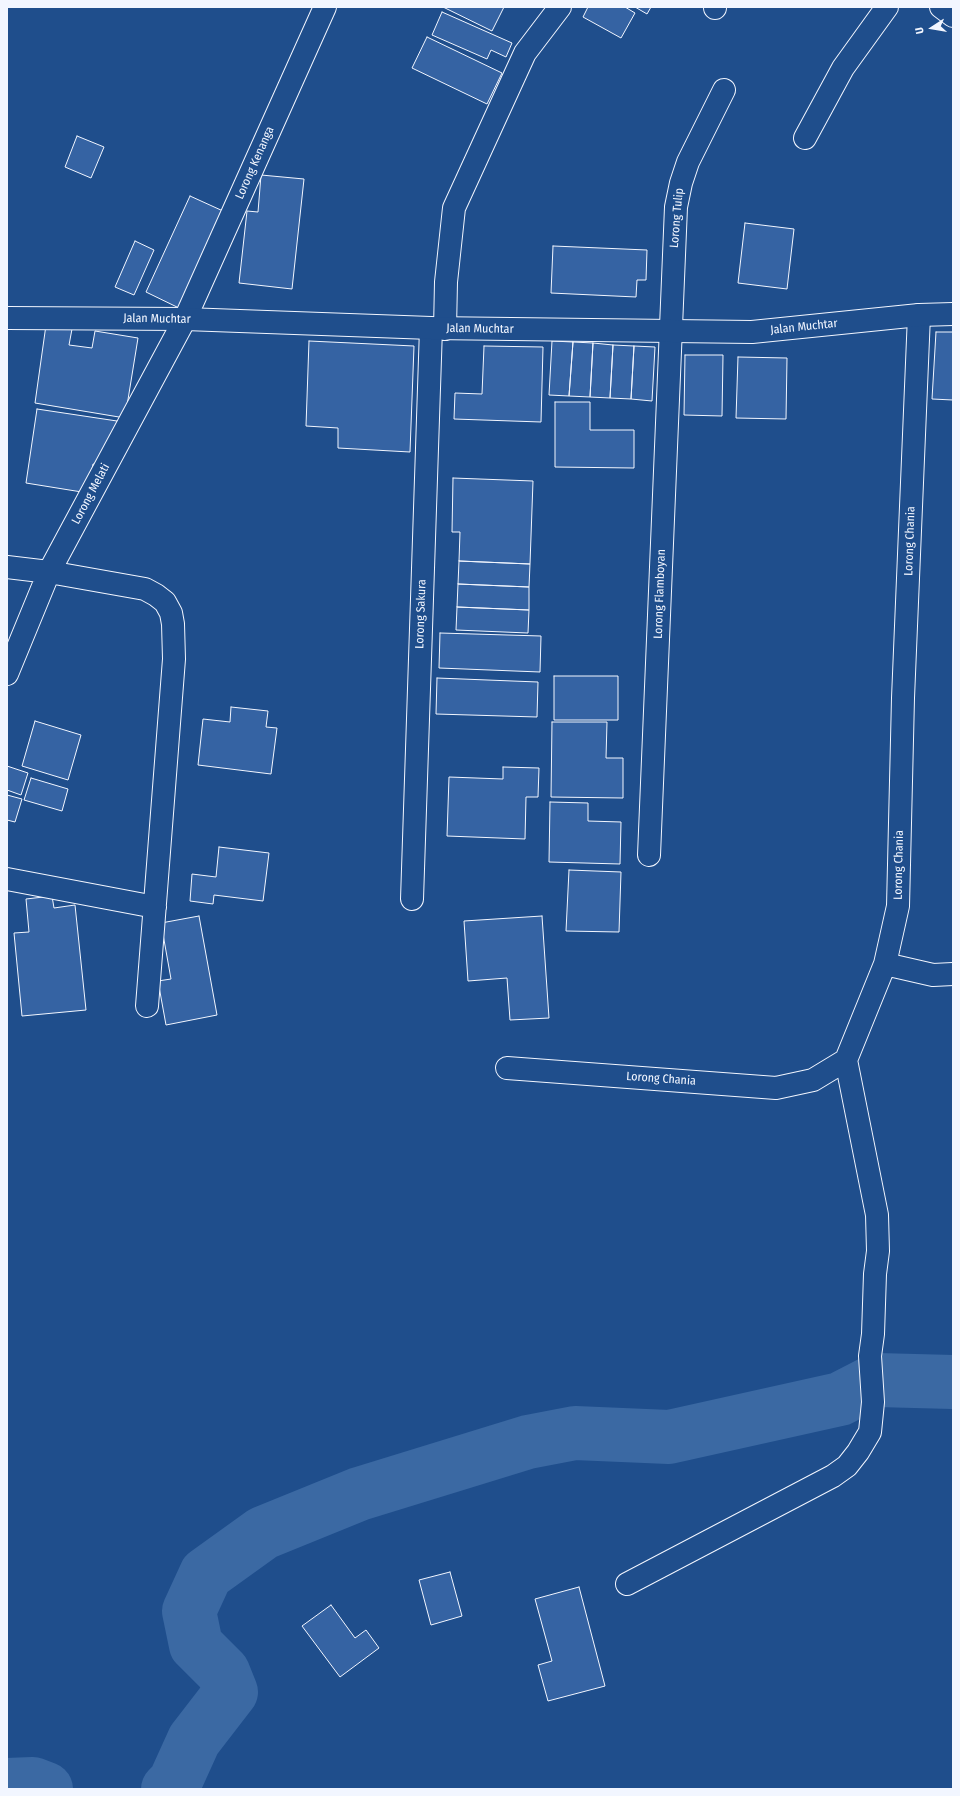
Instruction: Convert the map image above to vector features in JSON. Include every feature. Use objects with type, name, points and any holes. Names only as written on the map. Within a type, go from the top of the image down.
[{"type":"street","name":"Lorong Kenanga","points":[[185,319],[325,7]]},
{"type":"street","name":"Lorong Sakura","points":[[412,899],[438,328],[446,282],[454,208],[525,53],[560,7]]},
{"type":"street","points":[[806,138],[843,68],[887,7]]},
{"type":"street","points":[[941,7],[953,16]]},
{"type":"street","name":"Lorong Tulip","points":[[671,332],[676,207],[681,183],[688,162],[724,90]]},
{"type":"street","name":"Jalan Muchtar","points":[[7,318],[185,319],[438,328],[752,332],[919,315],[953,314]]},
{"type":"street","name":"Lorong Chania","points":[[507,1068],[776,1088],[813,1080],[846,1060],[885,964],[898,906],[903,698],[919,315]]},
{"type":"street","name":"Lorong Melati","points":[[7,674],[49,572],[185,319]]},
{"type":"street","name":"Lorong Flamboyan","points":[[649,855],[671,332]]},
{"type":"street","points":[[7,567],[49,572],[146,589],[165,602],[170,613],[173,624],[174,659],[148,1006]]},
{"type":"street","points":[[7,879],[155,907]]},
{"type":"street","points":[[885,964],[933,975],[953,974]]},
{"type":"street","points":[[627,1584],[833,1476],[847,1466],[858,1452],[870,1432],[873,1402],[870,1356],[874,1334],[875,1274],[878,1252],[878,1216],[846,1060]]},
{"type":"building","points":[[443,7],[504,7],[492,31]]},
{"type":"building","points":[[588,7],[625,7],[635,13],[621,38],[583,17]]},
{"type":"building","points":[[635,7],[651,7],[647,14]]},
{"type":"building","points":[[442,12],[512,43],[506,57],[491,50],[487,59],[432,35]]},
{"type":"building","points":[[427,37],[502,73],[487,104],[412,68]]},
{"type":"building","points":[[77,136],[104,147],[91,178],[65,167]]},
{"type":"building","points":[[261,175],[304,179],[292,289],[239,283],[247,211],[258,212]]},
{"type":"building","points":[[190,196],[223,211],[179,308],[146,292]]},
{"type":"building","points":[[745,223],[794,229],[787,289],[738,283]]},
{"type":"building","points":[[135,241],[154,250],[134,295],[115,287]]},
{"type":"building","points":[[553,246],[647,250],[646,280],[637,280],[636,297],[551,293]]},
{"type":"building","points":[[46,325],[72,329],[69,345],[92,348],[95,331],[138,338],[125,418],[35,403]]},
{"type":"building","points":[[936,332],[953,332],[953,400],[932,399]]},
{"type":"building","points":[[309,341],[414,346],[410,452],[338,448],[338,428],[306,426]]},
{"type":"building","points":[[552,341],[573,342],[569,396],[549,395]]},
{"type":"building","points":[[573,342],[593,343],[590,397],[569,396]]},
{"type":"building","points":[[593,343],[613,345],[610,398],[590,397]]},
{"type":"building","points":[[613,345],[634,346],[631,399],[610,398]]},
{"type":"building","points":[[484,346],[543,347],[541,422],[454,419],[455,393],[482,394]]},
{"type":"building","points":[[634,346],[655,347],[652,401],[631,399]]},
{"type":"building","points":[[685,355],[723,355],[722,416],[684,415]]},
{"type":"building","points":[[738,357],[787,358],[786,419],[736,418]]},
{"type":"building","points":[[555,402],[590,402],[590,430],[634,430],[634,468],[555,467]]},
{"type":"building","points":[[37,409],[117,421],[113,449],[101,465],[93,464],[88,493],[26,483]]},
{"type":"building","points":[[453,478],[533,481],[530,564],[459,561],[460,532],[452,532]]},
{"type":"building","points":[[459,561],[530,564],[529,587],[458,584]]},
{"type":"building","points":[[458,584],[529,587],[529,610],[457,607]]},
{"type":"building","points":[[457,607],[529,610],[528,633],[456,630]]},
{"type":"building","points":[[440,633],[541,636],[540,672],[439,668]]},
{"type":"building","points":[[554,676],[618,676],[618,720],[554,720]]},
{"type":"building","points":[[437,678],[538,682],[537,717],[436,714]]},
{"type":"building","points":[[231,707],[268,711],[266,727],[277,728],[271,774],[198,765],[203,719],[230,722]]},
{"type":"building","points":[[35,721],[81,735],[68,780],[22,766]]},
{"type":"building","points":[[552,722],[607,722],[606,758],[623,758],[623,798],[551,797]]},
{"type":"building","points":[[7,766],[28,773],[21,795],[7,790]]},
{"type":"building","points":[[503,767],[539,768],[538,797],[526,797],[525,839],[447,836],[449,777],[503,779]]},
{"type":"building","points":[[31,778],[68,789],[62,811],[24,800]]},
{"type":"building","points":[[7,795],[22,799],[15,822],[7,820]]},
{"type":"building","points":[[550,802],[588,803],[588,821],[621,822],[620,864],[549,862]]},
{"type":"building","points":[[219,847],[269,853],[263,901],[214,895],[213,904],[190,901],[192,874],[216,877]]},
{"type":"building","points":[[569,870],[621,872],[619,932],[566,931]]},
{"type":"building","points":[[52,896],[54,908],[75,905],[86,1010],[22,1016],[14,933],[29,932],[26,899]]},
{"type":"building","points":[[199,916],[217,1015],[166,1025],[158,981],[171,979],[161,923]]},
{"type":"building","points":[[542,916],[549,1018],[510,1020],[507,978],[468,981],[464,921]]},
{"type":"building","points":[[450,1572],[462,1616],[431,1625],[419,1580]]},
{"type":"building","points":[[579,1587],[605,1686],[548,1701],[538,1665],[552,1661],[535,1599]]},
{"type":"building","points":[[331,1605],[355,1638],[366,1630],[379,1648],[340,1677],[302,1626]]},
{"type":"waterway","points":[[168,1789],[175,1782],[194,1740],[231,1692],[223,1672],[196,1645],[189,1611],[206,1574],[263,1533],[359,1494],[528,1442],[575,1433],[669,1437],[840,1399],[877,1380],[953,1382]]},
{"type":"waterway","points":[[7,1785],[33,1784],[46,1789]]}]
